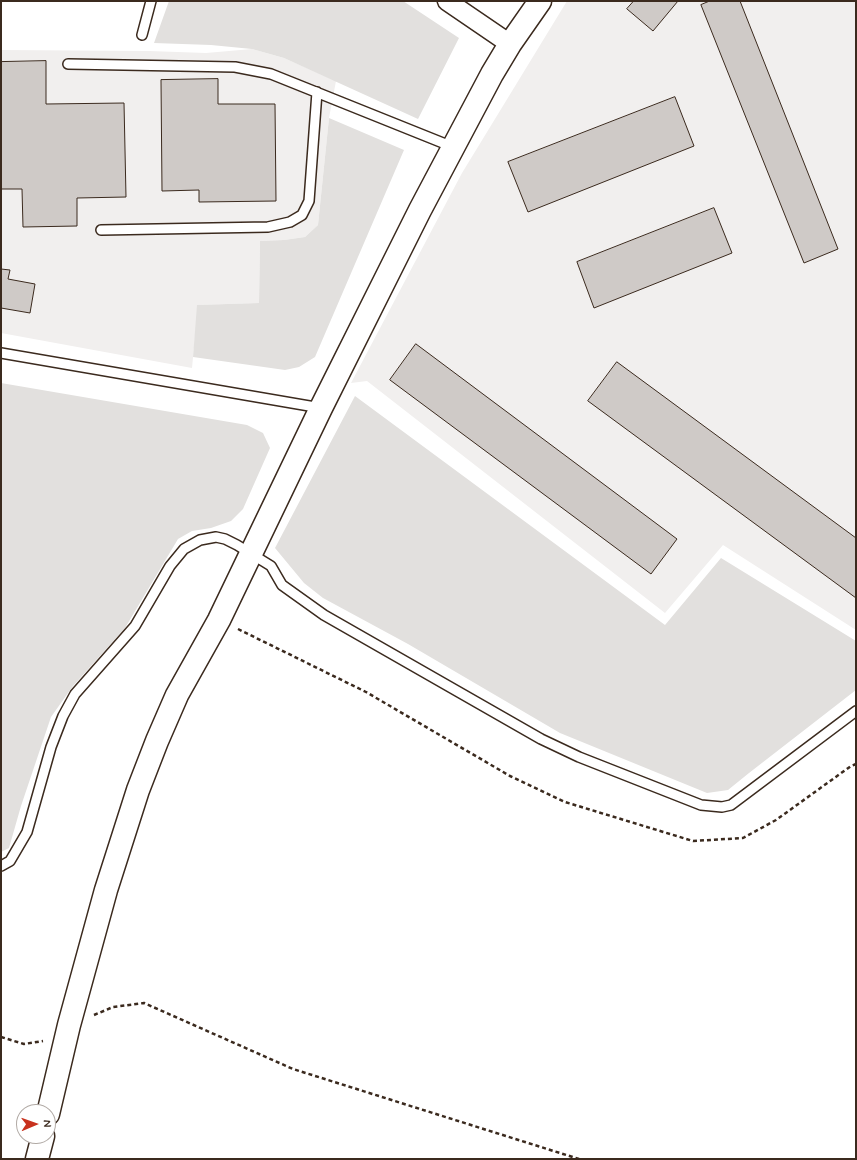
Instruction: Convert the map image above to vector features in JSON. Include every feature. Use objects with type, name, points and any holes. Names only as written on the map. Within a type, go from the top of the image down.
[{"type":"main road","points":[[50,1104],[69,1025],[106,890],[138,790],[177,695],[219,620],[321,408],[420,210],[510,44],[540,1]]},
{"type":"main road","points":[[38,1159],[41,1144]]},
{"type":"street","points":[[447,1],[510,44]]},
{"type":"lane","points":[[142,35],[151,1]]},
{"type":"lane","points":[[68,64],[235,67],[272,74],[453,147]]},
{"type":"lane","points":[[101,230],[268,227],[290,222],[302,215],[309,200],[317,92]]},
{"type":"lane","points":[[1,353],[321,408]]},
{"type":"lane","points":[[1,866],[10,861],[27,832],[51,747],[63,716],[75,694],[134,626],[170,566],[184,549],[200,540],[216,537],[225,539],[271,566],[282,585],[324,615],[541,739],[579,757],[701,805],[722,807],[731,805],[856,711]]},
{"type":"path","points":[[219,620],[366,692],[510,776],[565,802],[693,841],[743,838],[776,820],[851,766],[856,764]]},
{"type":"path","points":[[1,1037],[24,1044],[56,1039],[69,1025],[113,1007],[144,1003],[293,1069],[579,1159]]},
{"type":"shaded area","points":[[169,1],[403,1],[459,38],[418,119],[284,58],[252,49],[211,45],[154,43]]},
{"type":"shaded area","points":[[567,1],[856,1],[856,630],[723,545],[665,613],[367,381],[351,383],[462,173]]},
{"type":"shaded area","points":[[252,49],[284,58],[336,81],[329,118],[318,225],[305,237],[260,241],[259,303],[198,305],[192,368],[1,333],[1,50],[206,53]]},
{"type":"shaded area","points":[[329,118],[404,150],[315,357],[299,367],[285,370],[193,357],[197,305],[259,303],[260,241],[305,237],[318,225]]},
{"type":"shaded area","points":[[1,383],[247,425],[263,433],[270,448],[243,509],[231,521],[211,528],[192,531],[178,539],[125,628],[73,686],[51,717],[21,806],[9,848],[1,852]]},
{"type":"shaded area","points":[[355,396],[665,625],[721,558],[856,641],[856,690],[728,790],[707,793],[560,733],[408,644],[323,598],[304,583],[275,548]]},
{"type":"building","points":[[634,1],[678,1],[653,31],[627,9]]},
{"type":"building","points":[[710,1],[740,1],[838,249],[804,263],[701,5]]},
{"type":"building","points":[[46,61],[46,104],[124,103],[126,197],[77,198],[77,226],[23,227],[22,189],[1,189],[1,62]]},
{"type":"building","points":[[218,79],[218,104],[275,104],[276,201],[199,202],[199,190],[162,191],[161,80]]},
{"type":"building","points":[[675,97],[694,146],[528,212],[508,162]]},
{"type":"building","points":[[714,208],[732,253],[594,308],[577,262]]},
{"type":"building","points":[[1,269],[10,270],[8,279],[35,284],[30,313],[1,308]]},
{"type":"building","points":[[416,344],[677,539],[651,574],[390,380]]},
{"type":"building","points":[[617,362],[856,538],[856,598],[588,401]]}]
